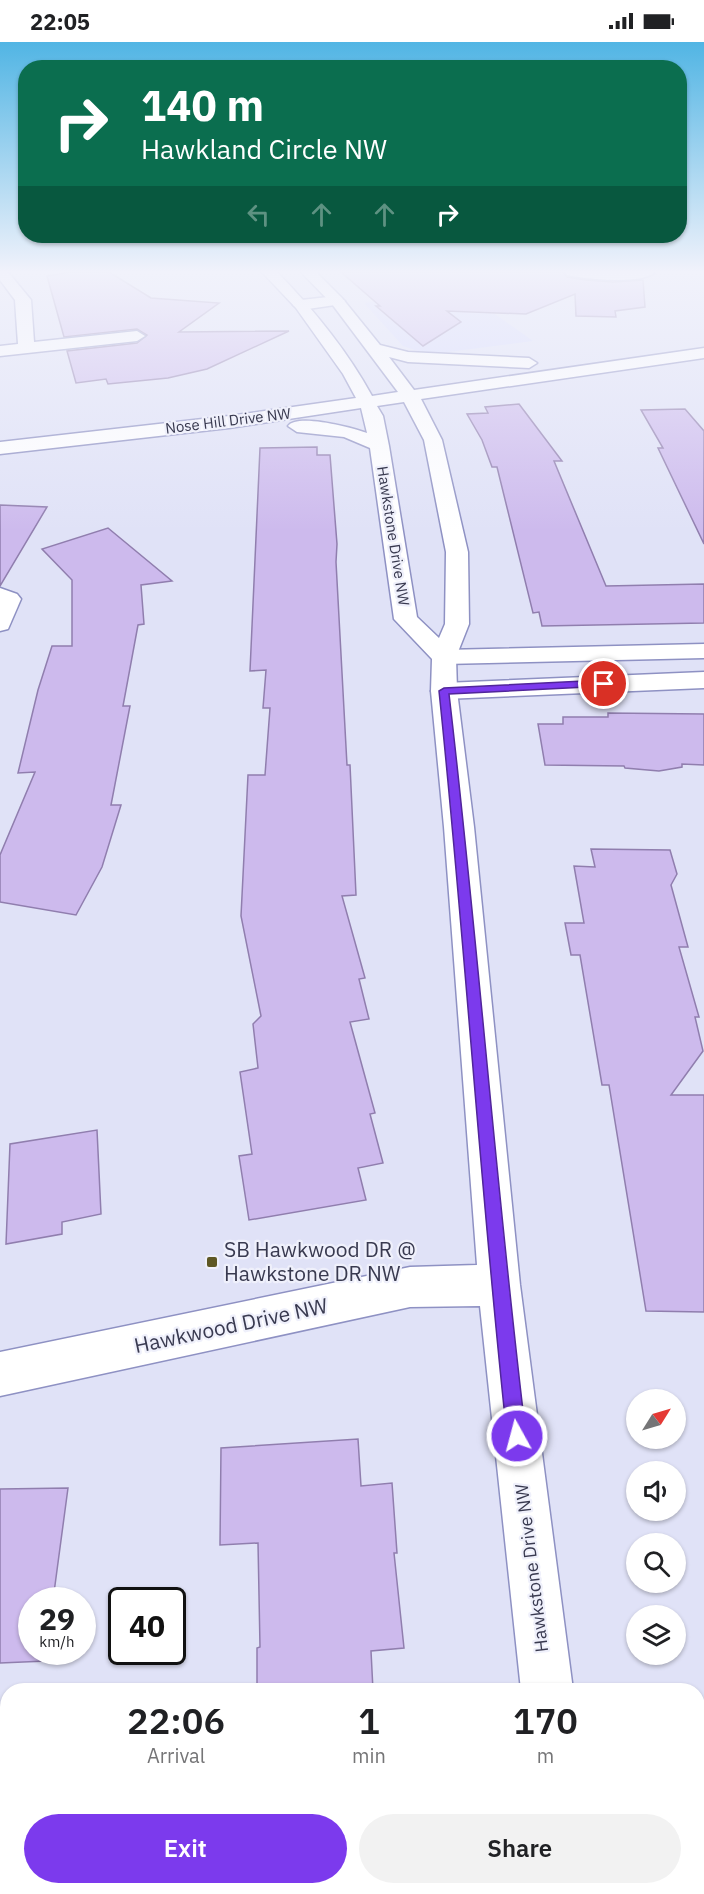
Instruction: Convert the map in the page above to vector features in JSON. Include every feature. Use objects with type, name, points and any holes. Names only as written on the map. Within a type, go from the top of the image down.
[{"type":"street","name":"Hawkstone Drive NW","points":[[338,358],[363,394],[374,416],[406,619],[444,657]]},
{"type":"street","name":"Hawkstone Drive NW","points":[[381,358],[404,389],[433,440],[457,552],[458,624],[444,657],[444,691],[459,827],[499,1285],[546,1683]]},
{"type":"street","points":[[437,358],[529,363]]},
{"type":"street","name":"Nose Hill Drive NW","points":[[404,389],[558,358]]},
{"type":"street","name":"Nose Hill Drive NW","points":[[0,448],[230,422],[363,394],[659,358]]},
{"type":"street","name":"Nose Hill Drive NW","points":[[319,391],[363,394]]},
{"type":"street","points":[[230,422],[340,429],[365,437],[380,446]]},
{"type":"street","points":[[0,595],[9,599],[0,624]]},
{"type":"street","points":[[444,657],[704,651]]},
{"type":"street","points":[[444,691],[704,680]]},
{"type":"street","name":"Hawkwood Drive NW","points":[[0,1374],[410,1287],[499,1285]]},
{"type":"building","points":[[69,358],[230,358],[207,369],[168,378],[108,384],[106,379],[76,383]]},
{"type":"building","points":[[519,404],[562,461],[554,461],[606,586],[704,584],[704,623],[542,626],[539,612],[533,613],[497,467],[492,467],[482,440],[467,414],[488,413],[485,407]]},
{"type":"building","points":[[685,409],[704,431],[704,544],[658,448],[663,448],[641,410]]},
{"type":"building","points":[[317,447],[317,455],[330,455],[337,544],[336,562],[347,765],[350,765],[356,895],[342,896],[365,978],[359,979],[369,1019],[350,1022],[375,1113],[370,1114],[383,1163],[358,1168],[366,1200],[249,1220],[239,1156],[252,1154],[240,1072],[258,1068],[253,1024],[261,1016],[241,916],[248,775],[265,775],[270,708],[263,708],[266,670],[250,671],[260,448]]},
{"type":"building","points":[[0,505],[47,507],[0,586]]},
{"type":"building","points":[[108,528],[172,581],[141,585],[144,624],[138,625],[123,706],[130,706],[111,805],[121,805],[102,867],[76,915],[0,902],[0,855],[35,772],[18,773],[38,690],[52,646],[72,646],[72,580],[42,549]]},
{"type":"building","points":[[608,713],[704,714],[704,765],[682,764],[682,767],[659,771],[625,768],[624,766],[545,765],[538,724],[563,724],[563,717],[608,717]]},
{"type":"building","points":[[591,849],[670,850],[677,874],[671,885],[688,947],[679,947],[699,1017],[695,1017],[703,1051],[671,1095],[704,1095],[704,1312],[646,1311],[609,1085],[602,1085],[580,955],[571,955],[565,923],[584,923],[574,866],[595,867]]},
{"type":"building","points":[[97,1130],[101,1214],[62,1222],[62,1234],[6,1244],[10,1144]]},
{"type":"building","points":[[358,1439],[361,1486],[392,1483],[397,1553],[394,1553],[404,1648],[371,1651],[373,1683],[257,1683],[257,1648],[260,1647],[258,1543],[220,1545],[221,1448]]},
{"type":"building","points":[[68,1488],[55,1587],[18,1587],[18,1662],[0,1663],[0,1489]]},
{"type":"place","name":"SB Hawkwood DR @ Hawkstone DR NW","points":[[212,1262]]},
{"type":"route","points":[[517,1436],[499,1285],[459,827],[444,691],[604,684]]}]
